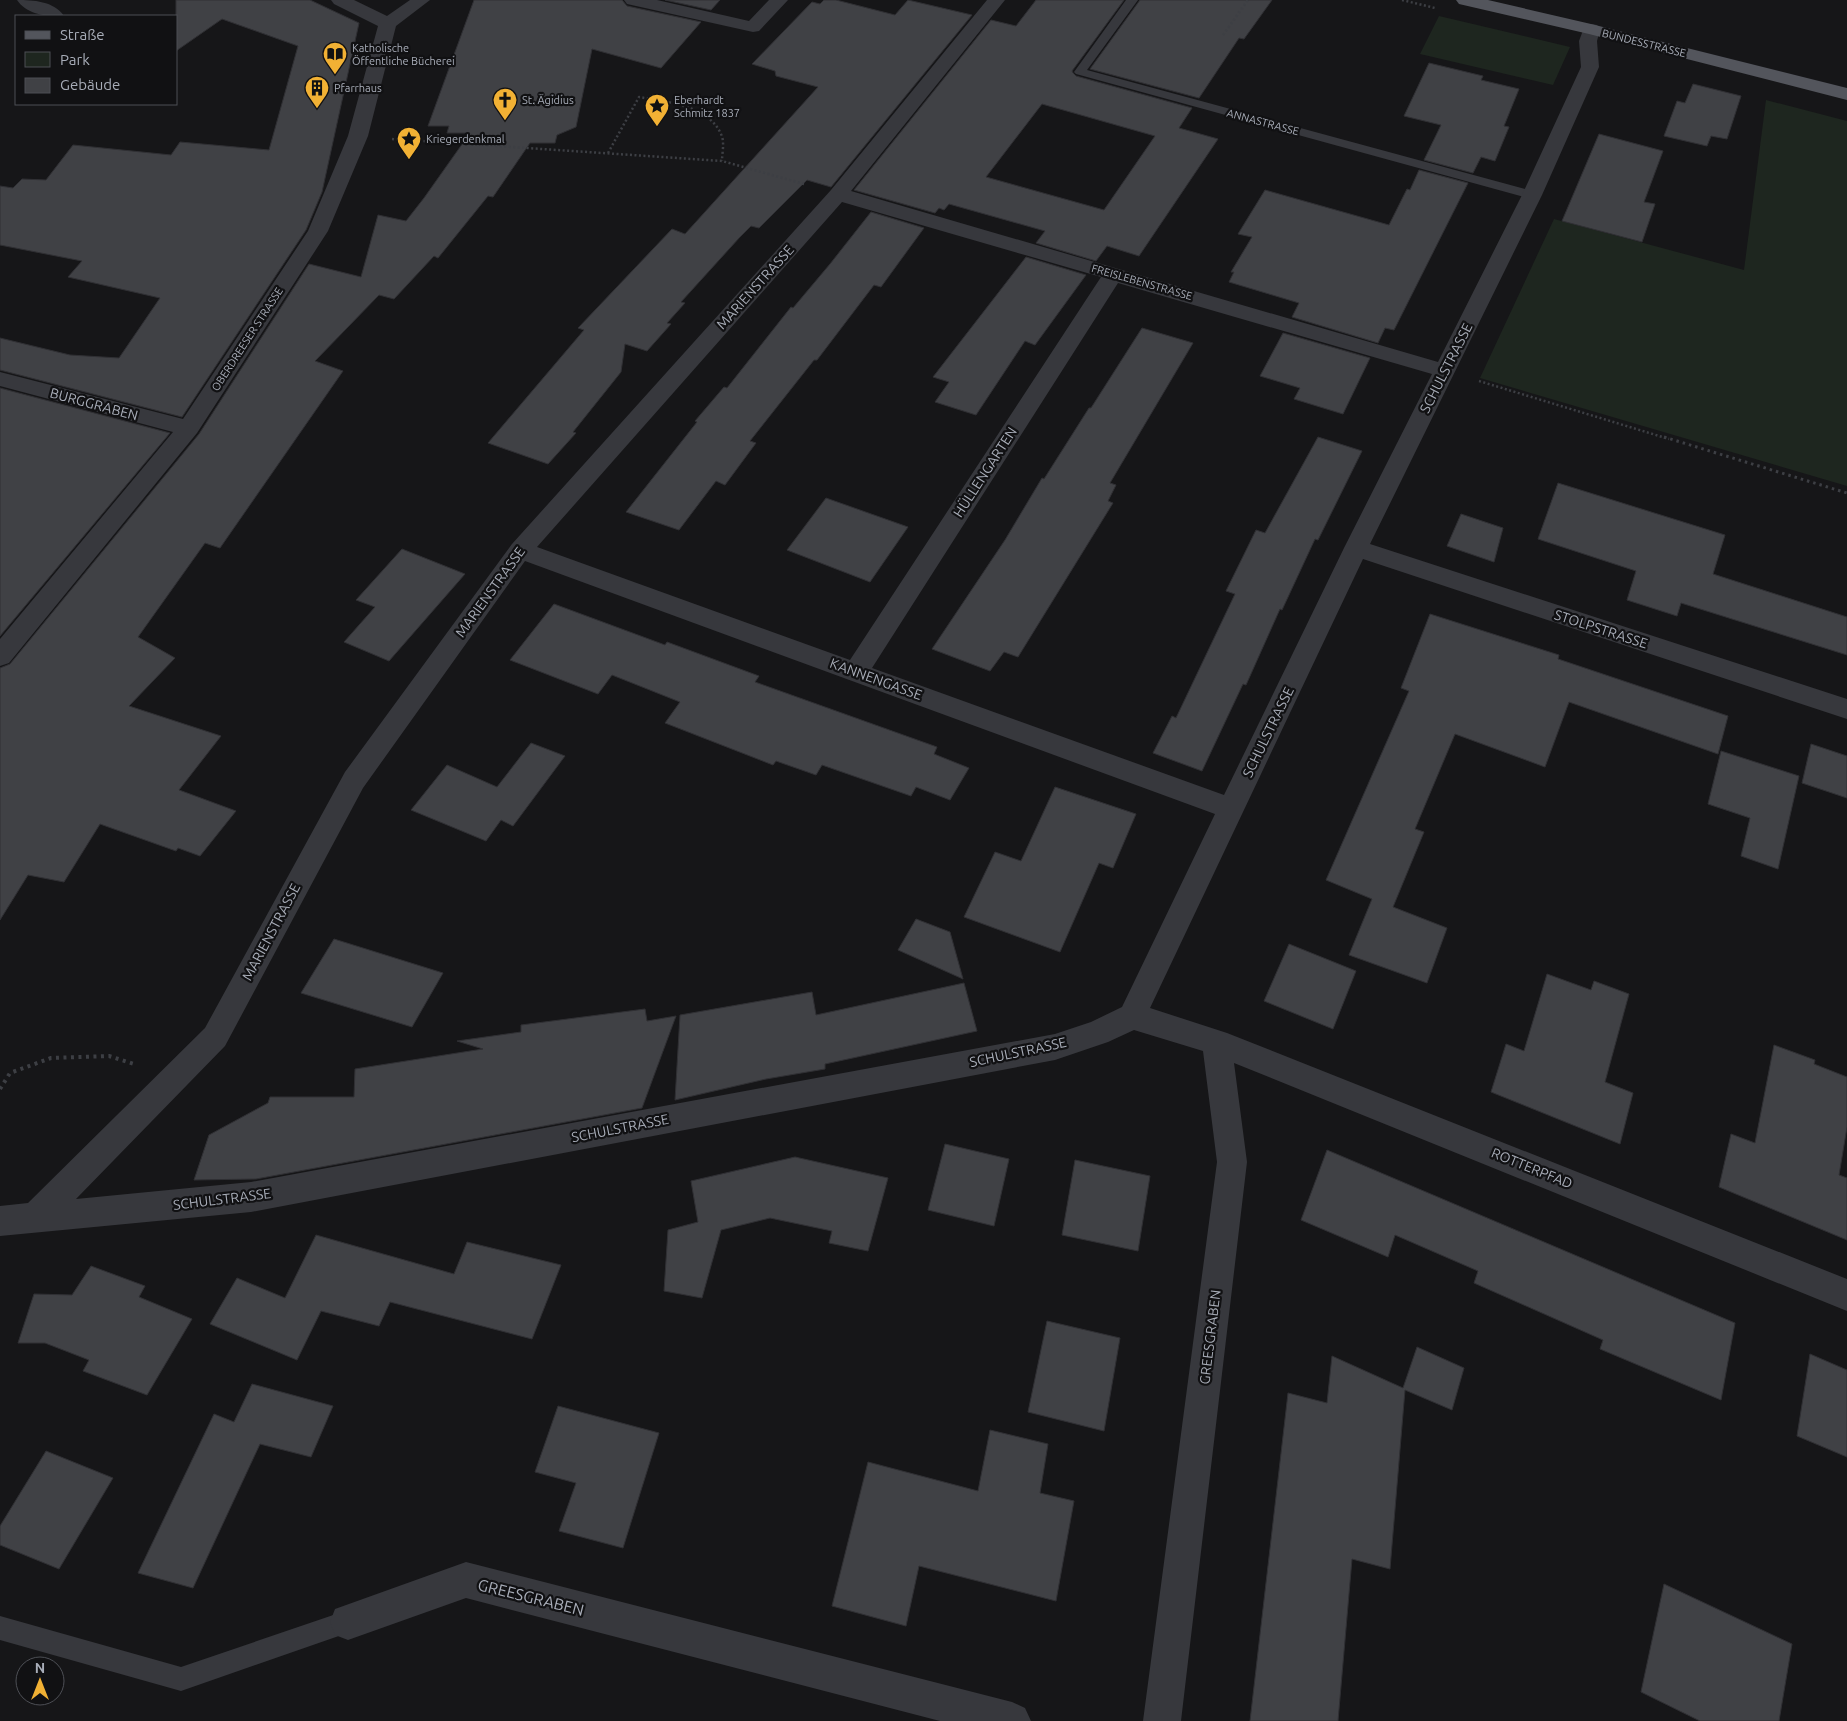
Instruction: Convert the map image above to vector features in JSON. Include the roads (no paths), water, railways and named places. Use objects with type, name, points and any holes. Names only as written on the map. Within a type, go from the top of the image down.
[{"type":"main road","name":"BUNDESSTRASSE","points":[[1465,0],[1591,29],[1847,94]]},
{"type":"street","points":[[26,0],[54,15]]},
{"type":"street","points":[[340,0],[388,24],[421,0]]},
{"type":"street","points":[[633,0],[753,28],[779,0]]},
{"type":"street","name":"MARIENSTRASSE","points":[[35,1218],[215,1037],[354,780],[520,550],[838,194],[996,0]]},
{"type":"street","name":"OBERDREESER STRASSE","points":[[0,656],[188,428],[318,231],[358,136],[388,24]]},
{"type":"street","name":"SCHULSTRASSE","points":[[0,1222],[252,1197],[1055,1047],[1098,1033],[1132,1016],[1356,548],[1532,195],[1590,67],[1588,41],[1591,29]]},
{"type":"street","name":"FREISLEBENSTRASSE","points":[[838,194],[1445,371]]},
{"type":"street","name":"HÜLLENGARTEN","points":[[856,672],[1114,273]]},
{"type":"street","name":"BURGGRABEN","points":[[0,379],[188,428]]},
{"type":"street","name":"STOLPSTRASSE","points":[[1356,548],[1847,709]]},
{"type":"street","name":"KANNENGASSE","points":[[520,550],[1231,809]]},
{"type":"street","points":[[1132,1016],[1217,1042]]},
{"type":"street","name":"ROTTERPFAD","points":[[1217,1042],[1847,1294]]},
{"type":"street","name":"GREESGRABEN","points":[[1162,1721],[1232,1162],[1217,1042]]},
{"type":"street","name":"GREESGRABEN","points":[[348,1622],[466,1580],[1012,1721]]},
{"type":"lane","name":"ANNASTRASSE","points":[[1132,0],[1080,72],[1532,195]]},
{"type":"lane","name":"GREESGRABEN","points":[[0,1628],[181,1679],[348,1622]]},
{"type":"place","name":"Katholische Öffentliche Bücherei","points":[[335,75]]},
{"type":"place","name":"Pfarrhaus","points":[[317,109]]},
{"type":"place","name":"St. Ägidius","points":[[505,121]]},
{"type":"place","name":"Eberhardt Schmitz 1837","points":[[657,127]]},
{"type":"place","name":"Kriegerdenkmal","points":[[409,160]]}]
